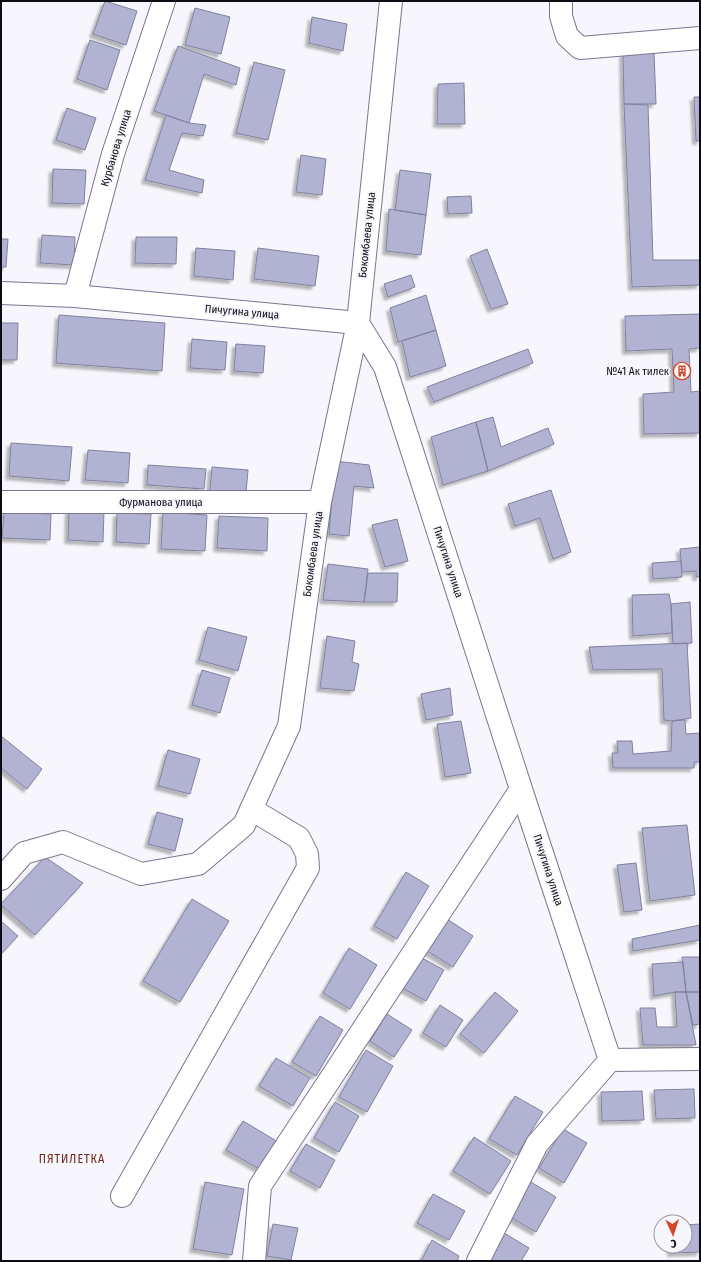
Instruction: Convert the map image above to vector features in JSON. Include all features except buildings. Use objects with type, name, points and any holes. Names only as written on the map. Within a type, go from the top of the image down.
[{"type":"street","name":"Курбанова улица","points":[[75,296],[113,154],[164,1]]},
{"type":"street","name":"Бокомбаева улица","points":[[1,879],[24,853],[63,842],[141,874],[198,864],[244,825],[289,726],[320,502],[358,323],[391,1]]},
{"type":"street","points":[[561,1],[561,16],[567,36],[580,48],[700,38]]},
{"type":"street","name":"Пичугина улица","points":[[1,293],[75,296],[358,323],[385,368],[610,1060]]},
{"type":"street","name":"Фурманова улица","points":[[1,502],[320,502]]},
{"type":"street","points":[[254,1261],[260,1186],[521,789]]},
{"type":"street","points":[[122,1196],[308,868],[307,854],[299,838],[251,809]]},
{"type":"street","points":[[478,1261],[537,1144],[610,1060],[700,1059]]},
{"type":"place","name":"№41 Ак тилек","points":[[682,371]]},
{"type":"district","name":"ПЯТИЛЕТКА","points":[[72,1159]]}]
